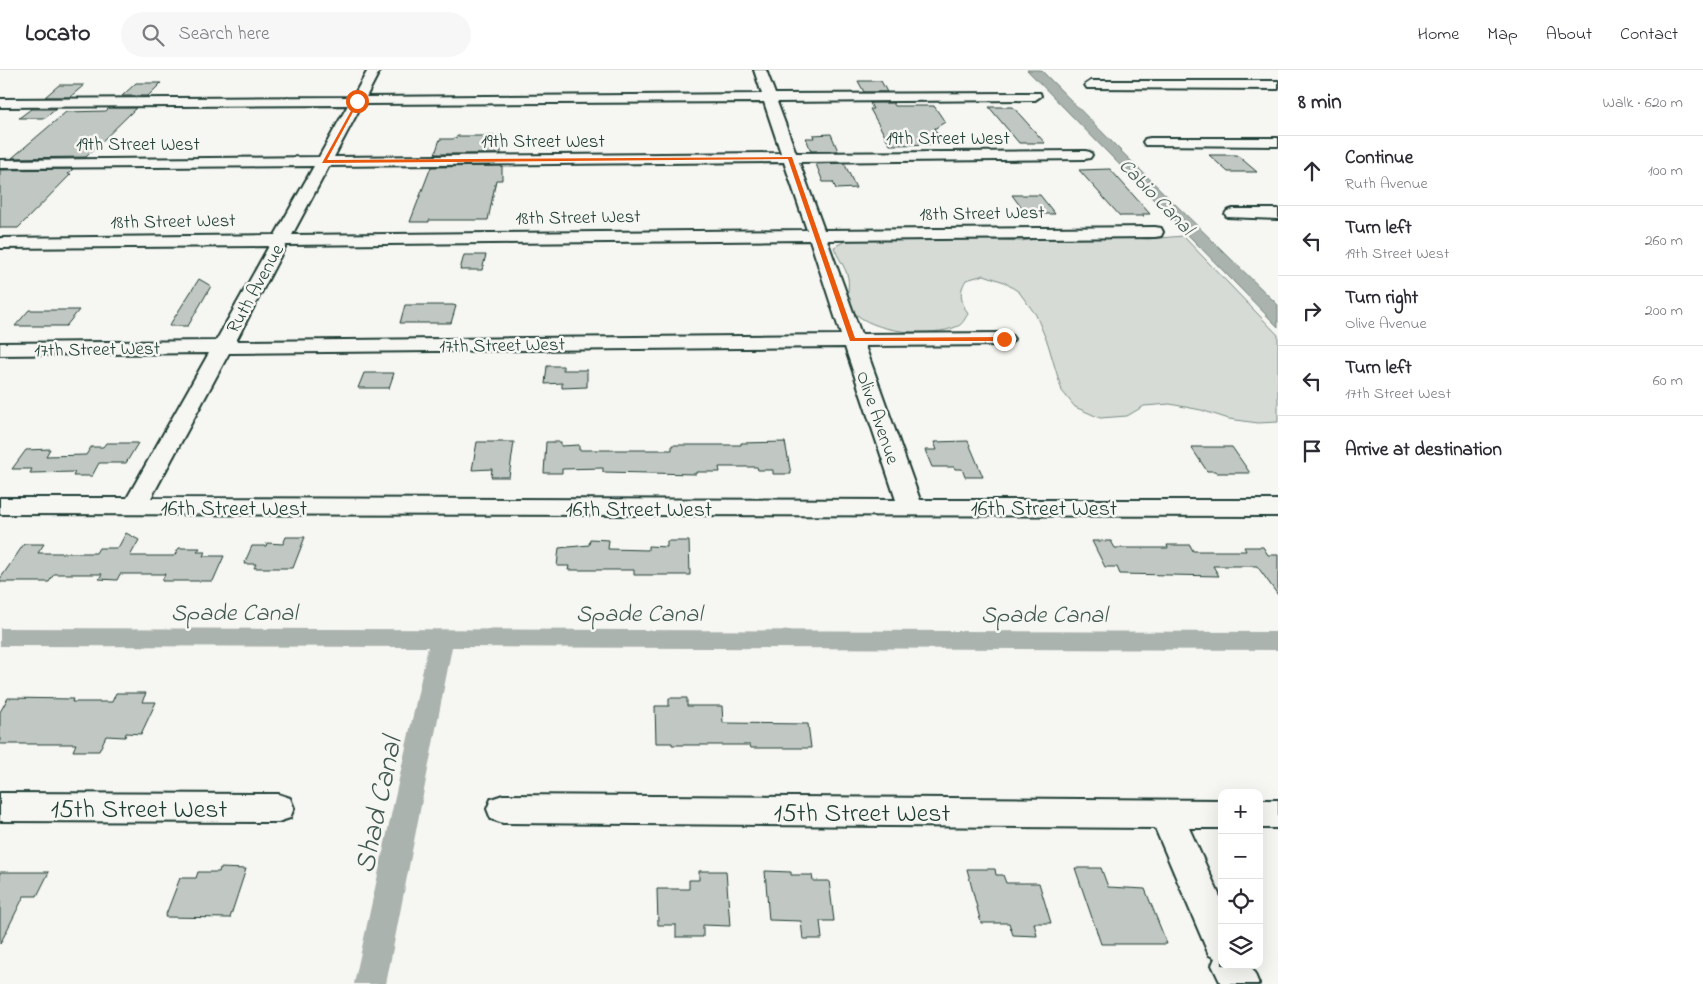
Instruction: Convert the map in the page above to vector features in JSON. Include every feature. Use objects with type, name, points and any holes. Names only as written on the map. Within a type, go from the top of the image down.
[{"type":"street","name":"Ruth Avenue","points":[[135,506],[374,70]]},
{"type":"street","name":"Olive Avenue","points":[[760,70],[911,508]]},
{"type":"street","points":[[1091,86],[1276,79]]},
{"type":"street","points":[[0,103],[1035,96]]},
{"type":"street","points":[[1150,142],[1278,142]]},
{"type":"street","name":"19th Street West","points":[[0,164],[1085,155]]},
{"type":"street","points":[[1233,214],[1278,214]]},
{"type":"street","name":"18th Street West","points":[[0,243],[1156,232]]},
{"type":"street","name":"17th Street West","points":[[0,349],[1004,339]]},
{"type":"street","name":"16th Street West","points":[[0,506],[1278,508]]},
{"type":"street","name":"15th Street West","points":[[0,807],[278,808]]},
{"type":"street","name":"15th Street West","points":[[503,809],[1218,814]]},
{"type":"street","points":[[1166,814],[1218,934]]},
{"type":"street","points":[[1263,814],[1278,814]]},
{"type":"street","points":[[1234,969],[1240,984]]},
{"type":"shaded area","points":[[1059,236],[1148,239],[1183,236],[1278,335],[1278,422],[1258,423],[1229,419],[1201,410],[1170,404],[1144,406],[1127,416],[1100,418],[1075,407],[1062,391],[1048,344],[1036,315],[1019,292],[1004,282],[984,275],[966,280],[961,297],[968,314],[958,326],[934,332],[888,329],[862,318],[850,307],[847,274],[834,247],[847,240],[867,239],[953,238],[1021,241]]},
{"type":"water","name":"Cabio Canal","points":[[1027,70],[1041,70],[1278,305],[1278,327]]},
{"type":"building","points":[[858,81],[881,81],[887,92],[864,92]]},
{"type":"building","points":[[136,83],[161,83],[148,96],[122,96]]},
{"type":"building","points":[[59,85],[84,85],[70,97],[45,97]]},
{"type":"building","points":[[870,103],[893,103],[895,106],[934,106],[945,122],[934,129],[944,144],[890,145],[870,109],[873,109]]},
{"type":"building","points":[[989,107],[1013,107],[1045,143],[1019,143]]},
{"type":"building","points":[[109,108],[136,108],[86,157],[12,158],[66,112],[106,111]]},
{"type":"building","points":[[31,109],[56,109],[45,118],[19,118]]},
{"type":"building","points":[[831,134],[838,151],[811,151],[806,138],[814,138],[813,135]]},
{"type":"building","points":[[458,136],[501,136],[501,154],[435,154],[440,139],[453,139]]},
{"type":"building","points":[[1209,155],[1237,155],[1257,172],[1228,172]]},
{"type":"building","points":[[844,163],[856,188],[836,189],[833,182],[823,182],[816,164]]},
{"type":"building","points":[[502,166],[502,180],[496,180],[488,220],[429,220],[429,222],[410,222],[431,167]]},
{"type":"building","points":[[73,169],[68,174],[71,174],[18,228],[0,228],[0,170]]},
{"type":"building","points":[[1110,169],[1150,214],[1142,214],[1144,216],[1120,216],[1079,170]]},
{"type":"building","points":[[1012,195],[1040,195],[1055,214],[1026,214]]},
{"type":"building","points":[[464,255],[486,255],[482,270],[460,270]]},
{"type":"building","points":[[199,279],[211,286],[188,326],[169,326]]},
{"type":"building","points":[[405,305],[456,306],[451,323],[400,323]]},
{"type":"building","points":[[29,310],[79,310],[66,326],[15,326]]},
{"type":"building","points":[[547,366],[563,366],[563,370],[587,370],[587,387],[562,388],[562,383],[545,384]]},
{"type":"building","points":[[364,373],[394,373],[389,388],[358,388]]},
{"type":"building","points":[[968,441],[983,477],[965,477],[962,469],[955,469],[954,467],[932,467],[925,450],[937,450],[934,442]]},
{"type":"building","points":[[477,442],[514,442],[509,477],[491,477],[492,469],[472,470]]},
{"type":"building","points":[[546,442],[561,442],[561,446],[579,445],[579,450],[672,450],[672,445],[741,445],[741,443],[785,442],[791,474],[773,474],[773,470],[758,470],[757,467],[719,467],[720,472],[696,472],[696,474],[603,472],[603,468],[562,469],[562,473],[544,473]]},
{"type":"building","points":[[106,443],[138,443],[126,463],[99,463],[92,476],[73,476],[75,472],[30,473],[32,469],[12,469],[26,450],[50,449],[46,456],[86,455],[91,447],[103,447]]},
{"type":"building","points":[[1191,447],[1232,447],[1250,473],[1217,473],[1215,471],[1207,471]]},
{"type":"building","points":[[126,533],[139,540],[130,556],[174,556],[179,548],[200,548],[197,552],[205,552],[203,556],[224,556],[213,581],[162,581],[165,574],[120,574],[117,580],[99,579],[102,574],[54,574],[49,582],[0,582],[0,579],[24,544],[44,544],[38,553],[96,553],[99,548],[118,548]]},
{"type":"building","points":[[286,537],[305,537],[293,568],[254,568],[256,564],[244,564],[252,546],[266,546],[267,543],[283,544]]},
{"type":"building","points":[[590,539],[609,540],[608,549],[648,550],[648,546],[667,547],[667,541],[689,541],[690,575],[634,575],[634,570],[568,570],[569,566],[557,566],[559,548],[589,545]]},
{"type":"building","points":[[1092,541],[1111,541],[1115,548],[1168,548],[1167,545],[1190,545],[1193,551],[1246,551],[1244,547],[1263,547],[1268,555],[1278,555],[1278,595],[1257,566],[1213,566],[1219,576],[1120,574],[1117,567],[1105,567]]},
{"type":"building","points":[[116,693],[146,693],[142,702],[156,702],[141,734],[126,733],[125,737],[106,736],[99,751],[73,751],[76,744],[0,744],[0,712],[8,698],[73,699],[72,702],[112,702]]},
{"type":"building","points":[[669,698],[687,698],[687,706],[722,706],[723,723],[808,724],[811,748],[751,748],[750,745],[672,745],[672,743],[656,743],[655,706],[669,706]]},
{"type":"building","points":[[220,868],[246,869],[230,918],[165,917],[180,878],[196,878],[198,872],[219,872]]},
{"type":"building","points":[[1075,868],[1101,868],[1108,887],[1145,889],[1167,944],[1101,944]]},
{"type":"building","points":[[967,869],[995,869],[996,875],[1003,875],[1006,883],[1039,883],[1051,923],[1034,923],[1037,936],[1013,935],[1009,923],[981,923]]},
{"type":"building","points":[[699,871],[726,871],[730,926],[703,925],[703,937],[676,937],[676,925],[658,925],[657,889],[689,889],[689,880],[699,880]]},
{"type":"building","points":[[765,871],[791,872],[791,875],[812,875],[813,881],[829,881],[834,921],[820,921],[822,939],[803,939],[801,921],[769,920]]},
{"type":"building","points":[[0,872],[49,872],[37,896],[24,896],[0,944]]},
{"type":"waterway","name":"Spade Canal","points":[[0,637],[442,638]]},
{"type":"waterway","name":"Shad Canal","points":[[370,984],[442,638]]},
{"type":"waterway","name":"Spade Canal","points":[[442,638],[1278,641]]},
{"type":"route","points":[[357,101],[324,162],[790,158],[852,340],[1004,339]]}]
